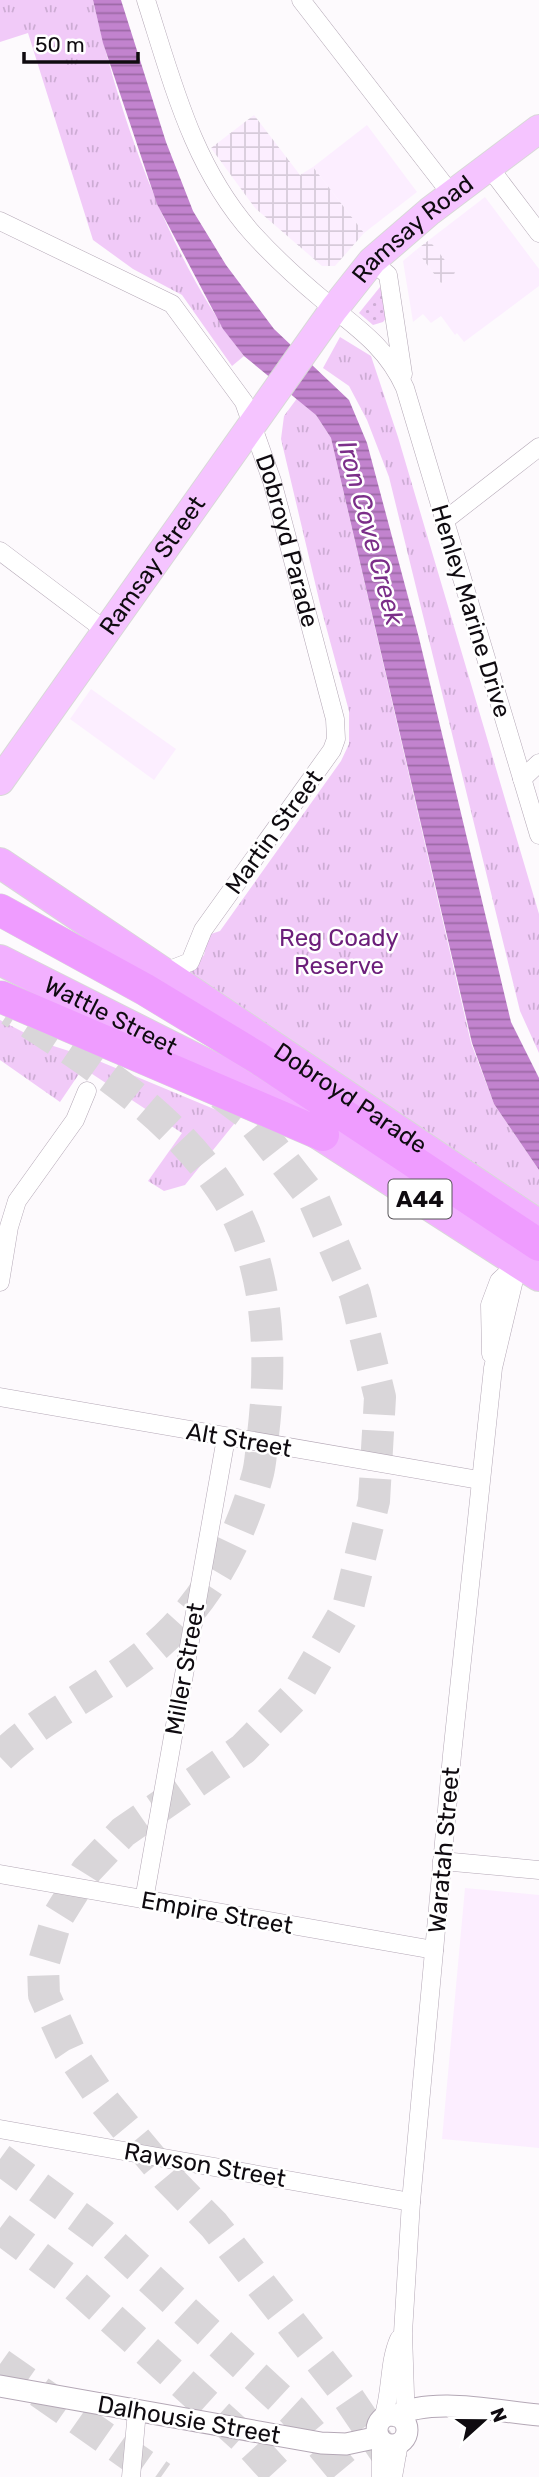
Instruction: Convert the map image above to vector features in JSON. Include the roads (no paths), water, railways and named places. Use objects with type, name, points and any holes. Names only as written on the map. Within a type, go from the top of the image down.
[{"type":"highway","name":"A44","points":[[0,863],[161,973]]},
{"type":"highway","points":[[0,910],[144,989],[258,1058],[534,1246]]},
{"type":"highway","name":"Wattle Street","points":[[0,960],[222,1072]]},
{"type":"highway","name":"Dobroyd Parade","points":[[161,973],[534,1246]]},
{"type":"highway","points":[[1,997],[323,1135]]},
{"type":"highway","name":"Dobroyd Parade","points":[[222,1072],[323,1135],[534,1246]]},
{"type":"main road","name":"Ramsay Road","points":[[306,349],[372,261],[452,195],[539,129]]},
{"type":"main road","name":"Ramsay Street","points":[[0,781],[306,349]]},
{"type":"street","name":"Henley Marine Drive","points":[[146,0],[189,133],[223,198],[255,236],[385,353],[405,388]]},
{"type":"street","points":[[301,0],[452,195]]},
{"type":"street","points":[[489,167],[539,233]]},
{"type":"street","name":"Dobroyd Parade","points":[[0,221],[173,304],[247,407],[272,481],[331,700],[336,739]]},
{"type":"street","name":"Henley Marine Drive","points":[[372,261],[388,275],[405,388],[539,835]]},
{"type":"street","points":[[444,521],[539,447]]},
{"type":"street","points":[[0,551],[106,631]]},
{"type":"street","name":"Martin Street","points":[[161,973],[190,962],[208,923],[332,750],[336,739]]},
{"type":"street","points":[[522,779],[539,763]]},
{"type":"street","points":[[0,1283],[17,1200],[75,1120],[86,1091]]},
{"type":"street","name":"Waratah Street","points":[[393,2477],[411,2202],[479,1480],[493,1368],[490,1305],[499,1281],[534,1246]]},
{"type":"street","name":"Alt Street","points":[[0,1397],[479,1480]]},
{"type":"street","name":"Miller Street","points":[[144,1900],[226,1438]]},
{"type":"street","points":[[443,1861],[539,1870]]},
{"type":"street","name":"Empire Street","points":[[0,1874],[435,1950]]},
{"type":"street","name":"Rawson Street","points":[[0,2129],[411,2202]]},
{"type":"street","name":"Waratah Street","points":[[381,2477],[395,2427],[388,2402],[391,2362],[402,2333]]},
{"type":"street","name":"Dalhousie Street","points":[[0,2386],[321,2443],[346,2444],[458,2407],[539,2415]]},
{"type":"street","points":[[131,2477],[137,2411]]},
{"type":"water","name":"Iron Cove Creek","points":[[93,0],[121,0],[166,142],[193,211],[226,265],[274,329],[349,400],[367,443],[419,638],[511,1022],[539,1078],[539,1170],[494,1104],[472,1043],[331,438],[316,415],[244,356],[223,329],[157,204],[103,43]]},
{"type":"tunnel","points":[[0,1757],[42,1724],[133,1664],[174,1629],[202,1595],[235,1539],[251,1498],[260,1462],[267,1375],[265,1314],[252,1254],[228,1199],[207,1169],[158,1116],[130,1093],[10,1010]]},
{"type":"tunnel","points":[[221,1094],[245,1112],[314,1200],[355,1294],[380,1397],[374,1501],[348,1607],[297,1694],[243,1749],[123,1832],[87,1870],[57,1918],[43,1965],[44,1995],[69,2050],[102,2099],[167,2177],[214,2225],[341,2387],[402,2477]]},
{"type":"tunnel","points":[[0,2159],[102,2234],[293,2411],[348,2477]]},
{"type":"tunnel","points":[[0,2228],[68,2279],[250,2444],[280,2477]]},
{"type":"tunnel","points":[[0,2364],[161,2477]]},
{"type":"park label","name":"Reg Coady Reserve","points":[[339,952]]}]
